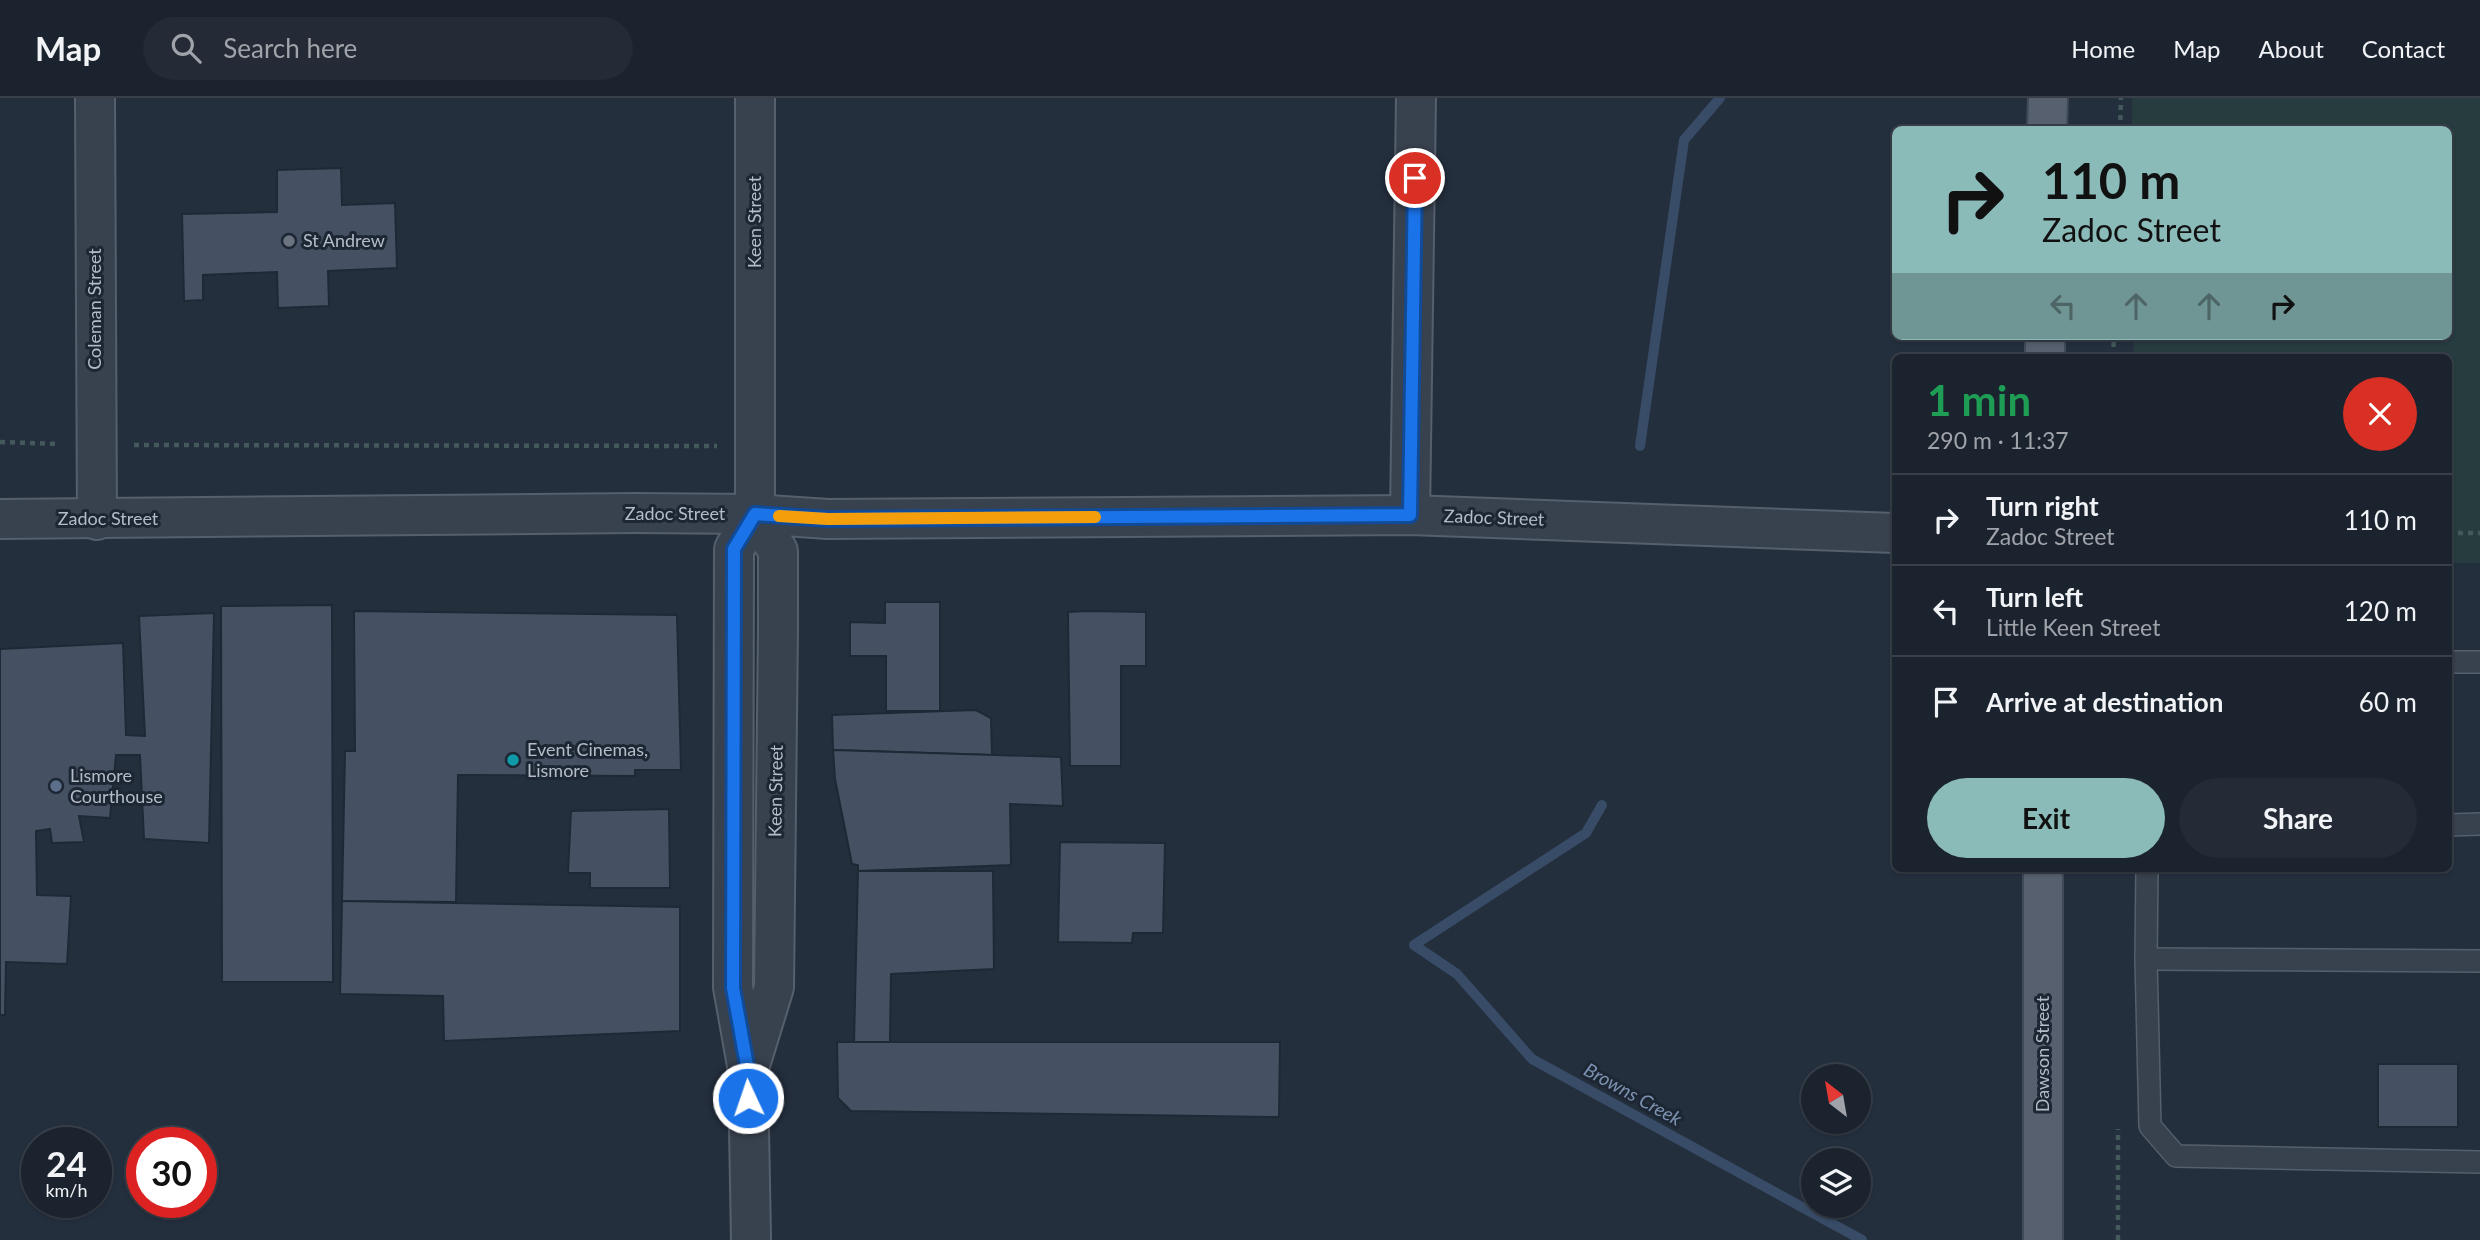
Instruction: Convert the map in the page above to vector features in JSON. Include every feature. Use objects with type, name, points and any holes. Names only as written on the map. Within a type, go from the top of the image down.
[{"type":"main road","points":[[2048,98],[2048,126]]},
{"type":"main road","name":"Dawson Street","points":[[2043,872],[2043,1240]]},
{"type":"street","name":"Coleman Street","points":[[95,98],[97,520]]},
{"type":"street","name":"Keen Street","points":[[755,98],[755,514]]},
{"type":"street","points":[[1410,515],[1416,98]]},
{"type":"street","name":"Zadoc Street","points":[[0,519],[755,514],[828,519],[1410,515],[1892,533]]},
{"type":"street","points":[[751,1240],[748,1071],[733,988],[734,549],[755,514]]},
{"type":"lane","points":[[2452,662],[2480,662]]},
{"type":"lane","points":[[2452,825],[2480,824]]},
{"type":"lane","points":[[2147,872],[2150,1126],[2176,1156],[2480,1162]]},
{"type":"lane","points":[[2146,959],[2480,961]]},
{"type":"path","points":[[2120,126],[2121,98]]},
{"type":"path","points":[[0,442],[95,445],[719,446]]},
{"type":"path","points":[[2452,534],[2480,533]]},
{"type":"green space","points":[[2132,98],[2480,98],[2480,563],[2452,563],[2452,354],[2134,354],[2133,340],[2452,340],[2452,126],[2132,126]]},
{"type":"building","name":"St Andrew","points":[[341,168],[342,205],[395,203],[397,268],[328,271],[329,306],[278,308],[277,272],[203,275],[203,300],[184,301],[182,214],[277,212],[277,170]]},
{"type":"building","points":[[885,602],[940,602],[940,711],[886,711],[886,656],[850,656],[850,622],[885,623]]},
{"type":"building","points":[[332,605],[333,982],[222,982],[221,606]]},
{"type":"building","name":"Event Cinemas, Lismore","points":[[354,611],[677,615],[681,770],[635,770],[635,776],[458,775],[456,902],[342,901],[345,751],[355,751]]},
{"type":"building","points":[[1068,612],[1146,612],[1146,666],[1121,666],[1121,766],[1070,766]]},
{"type":"building","name":"Lismore Courthouse","points":[[214,613],[209,843],[144,839],[140,755],[116,755],[110,818],[79,816],[84,842],[52,843],[50,829],[36,831],[37,895],[71,896],[67,964],[6,962],[5,1015],[0,1015],[0,649],[123,643],[126,735],[145,736],[139,616]]},
{"type":"building","points":[[976,710],[991,718],[992,755],[833,750],[832,715]]},
{"type":"building","points":[[833,750],[1061,757],[1063,806],[1010,804],[1011,865],[858,871],[858,865],[852,864],[835,779]]},
{"type":"building","points":[[669,809],[670,888],[590,888],[590,873],[568,873],[571,811]]},
{"type":"building","points":[[1060,842],[1165,843],[1163,933],[1133,933],[1132,943],[1058,942]]},
{"type":"building","points":[[858,871],[993,871],[994,969],[891,974],[890,1042],[854,1042]]},
{"type":"building","points":[[342,901],[680,907],[680,1031],[444,1041],[443,996],[340,994]]},
{"type":"building","points":[[837,1042],[1280,1042],[1279,1117],[851,1111],[838,1098]]},
{"type":"building","points":[[2378,1064],[2458,1064],[2458,1127],[2378,1127]]},
{"type":"waterway","points":[[1640,446],[1684,140],[1720,98]]},
{"type":"waterway","name":"Browns Creek","points":[[1602,805],[1586,833],[1414,945],[1457,974],[1532,1059],[1862,1240]]},
{"type":"slow traffic","points":[[779,516],[828,519],[1095,517]]},
{"type":"place","name":"St Andrew","points":[[289,241]]},
{"type":"place","name":"Event Cinemas, Lismore","points":[[513,760]]},
{"type":"place","name":"Lismore Courthouse","points":[[56,786]]},
{"type":"route","points":[[748,1098],[748,1071],[733,988],[736,627],[734,549],[755,514],[828,519],[1410,515],[1415,178]]}]
